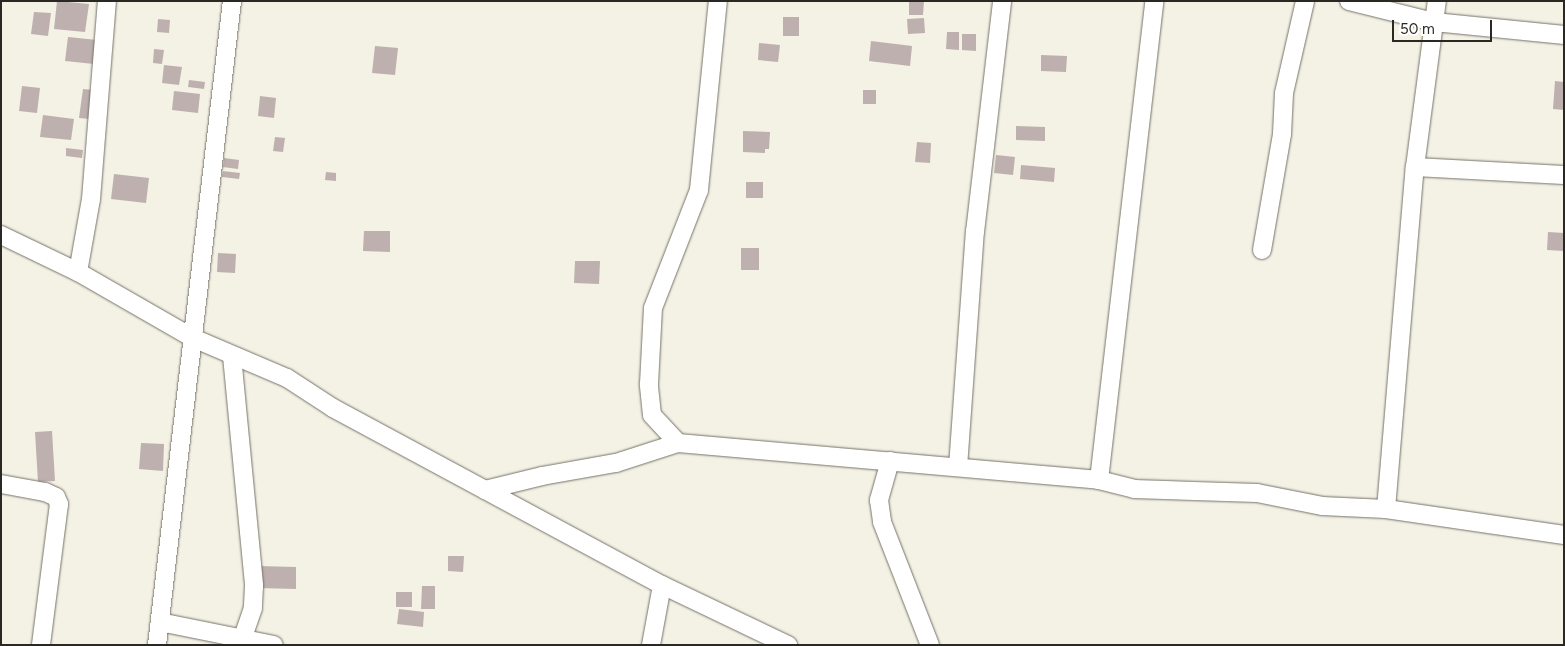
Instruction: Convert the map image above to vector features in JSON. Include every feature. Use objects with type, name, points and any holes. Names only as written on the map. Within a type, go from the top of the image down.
[{"type":"street","points":[[78,272],[91,199],[107,1]]},
{"type":"street","points":[[158,645],[232,1]]},
{"type":"street","points":[[678,443],[652,415],[649,384],[653,308],[699,190],[718,1]]},
{"type":"street","points":[[958,466],[975,232],[1002,1]]},
{"type":"street","points":[[1099,480],[1154,1]]},
{"type":"street","points":[[1262,250],[1282,134],[1284,93],[1305,1]]},
{"type":"street","points":[[1349,1],[1434,22],[1564,35]]},
{"type":"street","points":[[1386,509],[1415,167],[1437,1]]},
{"type":"street","points":[[1415,167],[1564,175]]},
{"type":"street","points":[[1,234],[78,272],[193,338],[287,378],[333,408],[662,585],[788,645]]},
{"type":"street","points":[[232,356],[254,586],[253,608],[242,640]]},
{"type":"street","points":[[485,490],[542,476],[616,464],[678,443],[958,466],[1099,480],[1134,489],[1257,493],[1322,506],[1386,509],[1564,535]]},
{"type":"street","points":[[890,461],[879,500],[882,522],[930,645]]},
{"type":"street","points":[[1,484],[45,492],[56,497],[59,504],[41,645]]},
{"type":"street","points":[[652,645],[662,585]]},
{"type":"street","points":[[160,622],[274,645]]},
{"type":"building","points":[[57,1],[89,4],[85,32],[54,29]]},
{"type":"building","points":[[909,1],[924,1],[923,15],[909,15]]},
{"type":"building","points":[[34,12],[51,13],[48,36],[31,34]]},
{"type":"building","points":[[783,17],[799,17],[799,36],[783,36]]},
{"type":"building","points":[[924,18],[925,33],[908,34],[907,19]]},
{"type":"building","points":[[158,19],[170,20],[169,33],[157,32]]},
{"type":"building","points":[[947,32],[959,32],[959,50],[946,49]]},
{"type":"building","points":[[962,34],[976,34],[976,51],[962,50]]},
{"type":"building","points":[[68,37],[97,40],[94,64],[65,61]]},
{"type":"building","points":[[871,41],[912,46],[910,66],[869,61]]},
{"type":"building","points":[[759,43],[780,45],[778,62],[758,60]]},
{"type":"building","points":[[375,46],[398,48],[395,75],[372,73]]},
{"type":"building","points":[[154,49],[164,50],[162,64],[153,63]]},
{"type":"building","points":[[1041,55],[1067,56],[1066,72],[1041,71]]},
{"type":"building","points":[[164,65],[182,67],[179,85],[162,83]]},
{"type":"building","points":[[189,80],[205,82],[204,89],[188,87]]},
{"type":"building","points":[[1555,81],[1564,82],[1564,110],[1553,109]]},
{"type":"building","points":[[22,86],[40,88],[37,113],[19,111]]},
{"type":"building","points":[[83,89],[93,90],[90,119],[79,118]]},
{"type":"building","points":[[863,90],[876,90],[876,104],[863,104]]},
{"type":"building","points":[[174,91],[200,94],[198,113],[172,110]]},
{"type":"building","points":[[260,96],[276,98],[274,118],[258,116]]},
{"type":"building","points":[[43,115],[74,119],[71,140],[40,137]]},
{"type":"building","points":[[1016,126],[1045,127],[1045,141],[1016,140]]},
{"type":"building","points":[[743,131],[770,132],[769,149],[765,149],[765,153],[743,152]]},
{"type":"building","points":[[275,137],[285,138],[283,152],[273,151]]},
{"type":"building","points":[[917,142],[931,143],[930,163],[915,162]]},
{"type":"building","points":[[66,148],[83,150],[82,158],[66,156]]},
{"type":"building","points":[[996,155],[1015,157],[1013,175],[994,173]]},
{"type":"building","points":[[224,158],[239,160],[238,169],[223,167]]},
{"type":"building","points":[[1021,165],[1055,168],[1054,182],[1020,179]]},
{"type":"building","points":[[223,171],[240,173],[239,179],[222,177]]},
{"type":"building","points":[[326,172],[336,173],[336,181],[325,180]]},
{"type":"building","points":[[114,174],[149,178],[146,203],[111,199]]},
{"type":"building","points":[[746,182],[763,182],[763,198],[746,198]]},
{"type":"building","points":[[364,231],[390,231],[390,252],[363,251]]},
{"type":"building","points":[[1548,232],[1564,233],[1564,251],[1547,250]]},
{"type":"building","points":[[741,248],[759,248],[759,270],[741,270]]},
{"type":"building","points":[[218,253],[236,254],[235,273],[217,272]]},
{"type":"building","points":[[575,261],[600,261],[599,284],[574,283]]},
{"type":"building","points":[[52,431],[55,481],[38,482],[35,432]]},
{"type":"building","points":[[141,443],[164,444],[163,471],[139,469]]},
{"type":"building","points":[[448,556],[464,556],[463,572],[448,571]]},
{"type":"building","points":[[258,566],[296,567],[296,589],[258,588]]},
{"type":"building","points":[[422,586],[435,586],[435,609],[421,609]]},
{"type":"building","points":[[396,592],[412,592],[412,607],[396,607]]},
{"type":"building","points":[[399,609],[424,612],[423,627],[397,624]]}]
